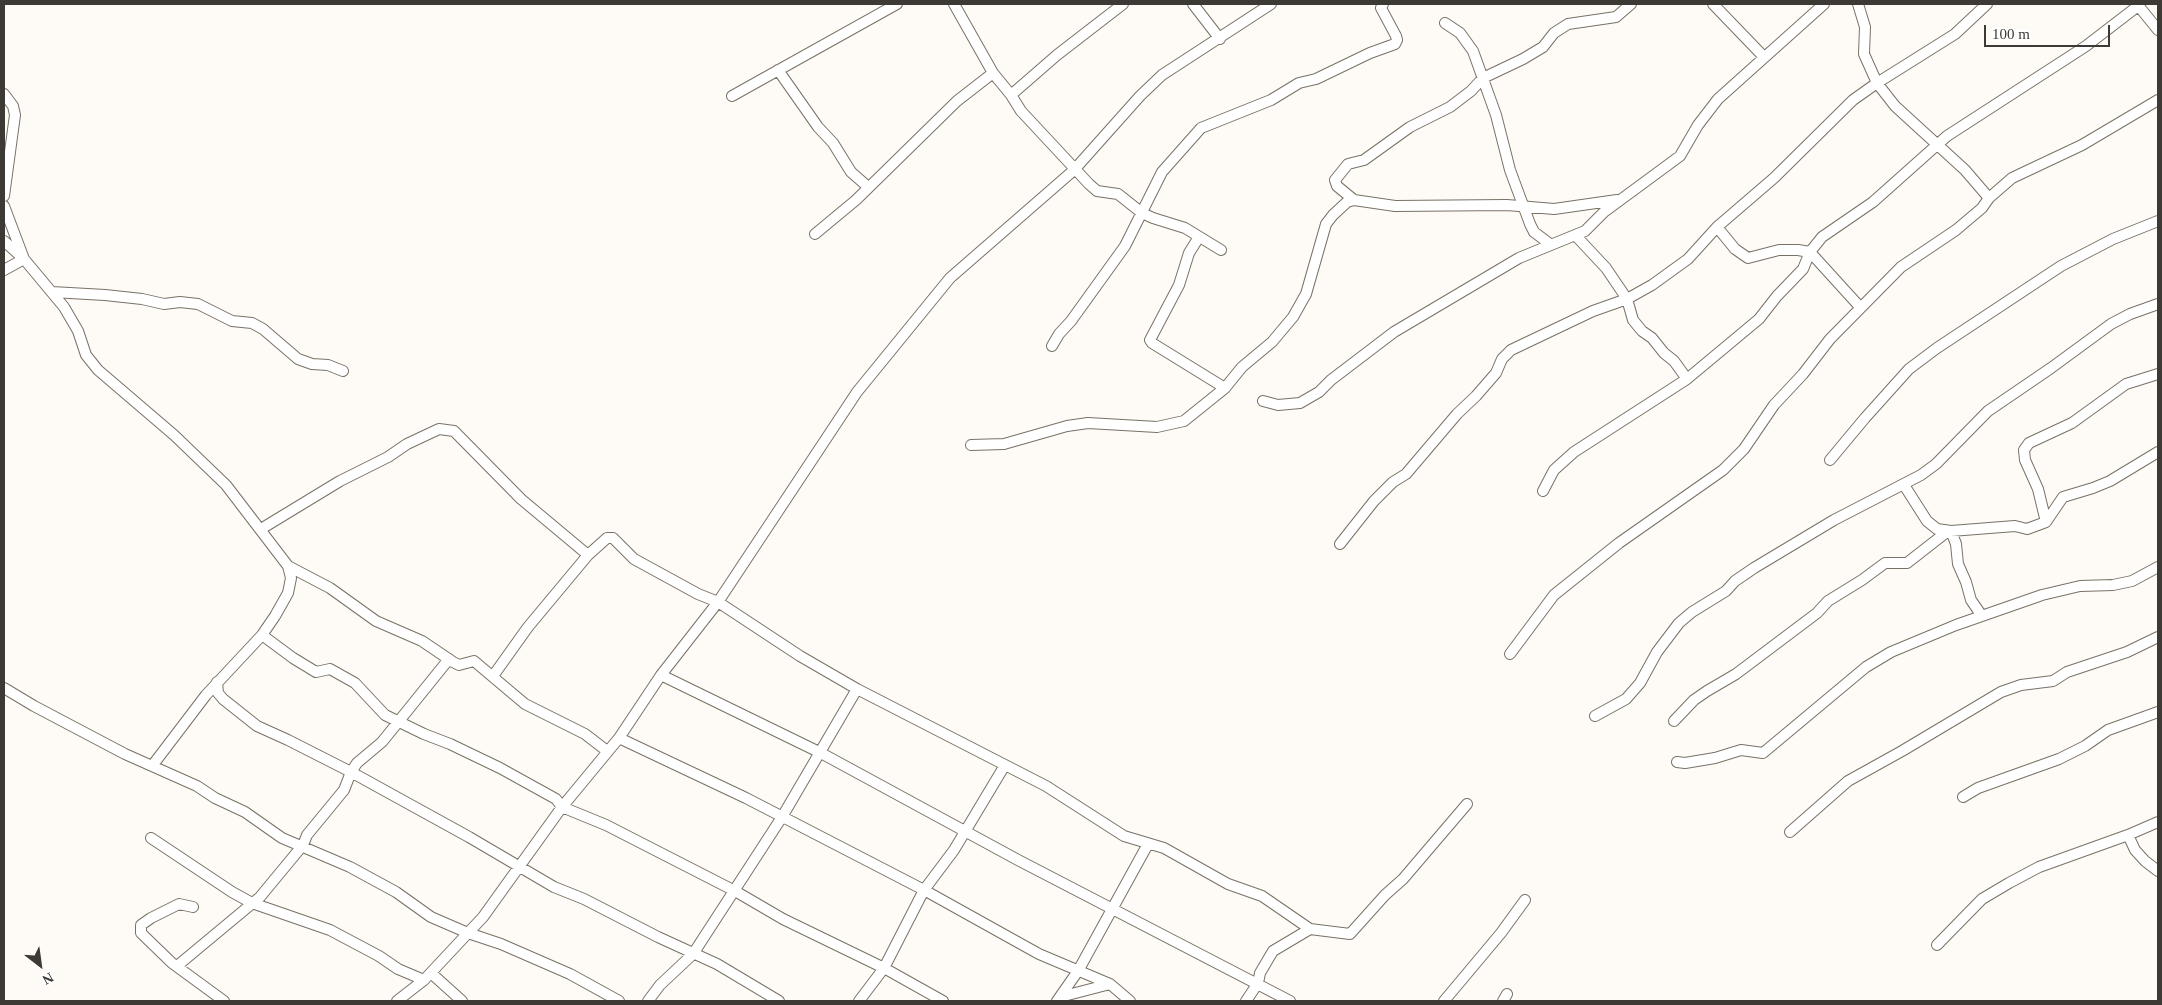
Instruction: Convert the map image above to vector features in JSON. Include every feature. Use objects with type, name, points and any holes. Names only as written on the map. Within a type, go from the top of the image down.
[{"type":"street","points":[[732,96],[897,4]]},
{"type":"street","points":[[954,4],[994,73],[1021,111],[1074,170],[1097,191],[1118,194],[1142,213],[1185,228],[1221,250]]},
{"type":"street","points":[[1011,95],[1057,55],[1123,4]]},
{"type":"street","points":[[1193,4],[1220,39]]},
{"type":"street","points":[[397,1001],[427,977],[483,917],[562,808],[619,738],[661,675],[718,602],[857,392],[944,286],[1074,170],[1162,74],[1220,39],[1271,4]]},
{"type":"street","points":[[1052,346],[1125,246],[1162,172],[1201,128],[1271,100],[1299,83],[1316,79],[1350,65],[1370,53],[1395,44],[1396,36],[1381,8],[1383,4]]},
{"type":"street","points":[[1354,200],[1337,186],[1335,180],[1348,164],[1364,160],[1410,127],[1450,107],[1471,91],[1482,78],[1523,59],[1543,47],[1554,34],[1568,24],[1616,17],[1631,4]]},
{"type":"street","points":[[1713,4],[1764,57]]},
{"type":"street","points":[[1263,401],[1278,405],[1300,403],[1318,392],[1394,332],[1519,258],[1585,231],[1619,200],[1680,156],[1707,111],[1824,4]]},
{"type":"street","points":[[1858,4],[1865,27],[1864,54],[1877,83],[1895,106],[1965,170],[1989,198]]},
{"type":"street","points":[[1340,544],[1374,501],[1393,482],[1406,474],[1457,414],[1476,396],[1496,373],[1502,359],[1511,350],[1593,311],[1627,299],[1652,285],[1688,259],[1717,227],[1774,178],[1853,100],[1955,34],[1987,4]]},
{"type":"street","points":[[1542,491],[1554,470],[1574,452],[1687,378],[1759,319],[1777,296],[1803,270],[1810,252],[1822,236],[1873,202],[1947,136],[2086,46],[2137,5],[2158,30]]},
{"type":"street","points":[[1445,23],[1460,33],[1473,51],[1496,115],[1510,170],[1534,232],[1550,244]]},
{"type":"street","points":[[778,70],[818,127],[833,143],[851,172],[868,186]]},
{"type":"street","points":[[815,234],[856,200],[868,186],[957,101],[994,73]]},
{"type":"street","points":[[4,94],[13,106],[15,115],[4,196]]},
{"type":"street","points":[[1510,654],[1554,595],[1618,544],[1723,470],[1744,449],[1774,405],[1803,374],[1830,339],[1901,267],[1956,230],[1982,208],[1989,198],[2012,178],[2082,145],[2158,100]]},
{"type":"street","points":[[971,445],[1004,444],[1067,426],[1088,424],[1158,427],[1184,421],[1225,388],[1242,367],[1272,342],[1293,317],[1306,294],[1326,224],[1347,202],[1354,200],[1395,206],[1507,204],[1554,209],[1619,200]]},
{"type":"street","points":[[4,206],[24,259]]},
{"type":"street","points":[[1830,460],[1864,418],[1909,369],[1937,348],[2061,266],[2113,239],[2158,221]]},
{"type":"street","points":[[1717,227],[1735,249],[1748,258],[1779,250],[1810,252],[1860,307]]},
{"type":"street","points":[[1576,236],[1606,268],[1627,299],[1633,320],[1674,361],[1687,378]]},
{"type":"street","points":[[1199,237],[1189,252],[1179,285],[1150,340],[1225,388]]},
{"type":"street","points":[[4,241],[24,259],[52,292],[78,332],[86,355],[98,370],[174,435],[220,479],[261,529],[288,566],[291,578],[288,593],[275,616],[262,635],[206,695],[152,766]]},
{"type":"street","points":[[4,270],[24,259]]},
{"type":"street","points":[[52,292],[105,294],[164,304],[180,302],[198,304],[232,321],[252,324],[263,329],[298,359],[312,364],[328,365],[343,371]]},
{"type":"street","points":[[1595,716],[1626,699],[1640,683],[1657,652],[1680,623],[1692,612],[1726,591],[1735,581],[1754,568],[1834,520],[1904,485],[1936,464],[1988,411],[2111,324],[2130,314],[2158,304]]},
{"type":"street","points":[[2046,522],[2038,489],[2025,460],[2024,450],[2029,444],[2072,423],[2126,384],[2158,374]]},
{"type":"street","points":[[261,529],[340,481],[439,429],[454,431],[521,499],[588,555]]},
{"type":"street","points":[[1904,485],[1927,521],[1937,528],[1949,531],[2015,526],[2027,529],[2046,522],[2063,497],[2110,481],[2158,452]]},
{"type":"street","points":[[1949,531],[1956,544],[1958,564],[1971,600],[1982,616]]},
{"type":"street","points":[[1674,721],[1694,700],[1736,674],[1817,613],[1828,601],[1885,563],[1907,564],[1949,531]]},
{"type":"street","points":[[493,676],[528,626],[588,555],[607,538],[613,538],[634,559],[698,594],[718,602],[800,656],[857,689],[1046,786],[1124,836],[1164,848],[1228,884],[1262,896],[1310,929],[1350,934],[1385,895],[1403,879],[1467,804]]},
{"type":"street","points":[[288,566],[330,588],[376,621],[422,641],[459,665],[474,661],[525,704],[585,734],[607,751]]},
{"type":"street","points":[[1676,762],[1685,763],[1715,758],[1741,750],[1763,753],[1768,751],[1866,667],[1891,652],[1982,616],[2042,595],[2080,586],[2112,585],[2132,581],[2158,567]]},
{"type":"street","points":[[262,635],[316,672],[330,670],[355,682],[386,715],[500,768],[556,800],[562,808],[606,825],[735,891],[783,919],[884,968],[943,1001]]},
{"type":"street","points":[[1790,832],[1848,781],[2001,692],[2021,685],[2053,681],[2067,672],[2127,652],[2158,637]]},
{"type":"street","points":[[177,966],[252,903],[303,845],[307,835],[344,790],[351,772],[357,763],[382,742],[449,659]]},
{"type":"street","points":[[661,675],[821,753],[899,794],[964,832],[1290,1001]]},
{"type":"street","points":[[217,682],[218,693],[223,700],[257,726],[351,772],[554,887],[584,899],[693,954],[718,964],[779,1001]]},
{"type":"street","points":[[4,689],[108,746],[197,786],[215,798],[245,812],[282,838],[303,845],[358,871],[396,892],[431,917],[468,933],[501,944],[570,974],[619,1001]]},
{"type":"street","points":[[648,1001],[660,985],[693,954],[782,817],[857,689]]},
{"type":"street","points":[[1962,797],[1978,788],[2059,759],[2085,746],[2108,730],[2158,712]]},
{"type":"street","points":[[619,738],[782,817],[924,890],[1039,954],[1110,984],[1130,1001]]},
{"type":"street","points":[[860,1001],[884,968],[924,890],[954,850],[1006,765]]},
{"type":"street","points":[[1937,945],[1982,899],[2002,887],[2040,867],[2158,822]]},
{"type":"street","points":[[2128,835],[2135,850],[2145,862],[2158,871]]},
{"type":"street","points":[[151,838],[232,892],[252,903],[330,930],[379,956],[398,969],[427,977],[462,1001]]},
{"type":"street","points":[[1059,999],[1078,971],[1148,844]]},
{"type":"street","points":[[1444,1001],[1501,933],[1525,900]]},
{"type":"street","points":[[193,907],[180,904],[151,918],[141,925],[141,933],[146,940],[177,966],[224,1001]]},
{"type":"street","points":[[1246,1001],[1258,983],[1260,973],[1273,951],[1310,929]]},
{"type":"street","points":[[1059,999],[1110,984]]}]
